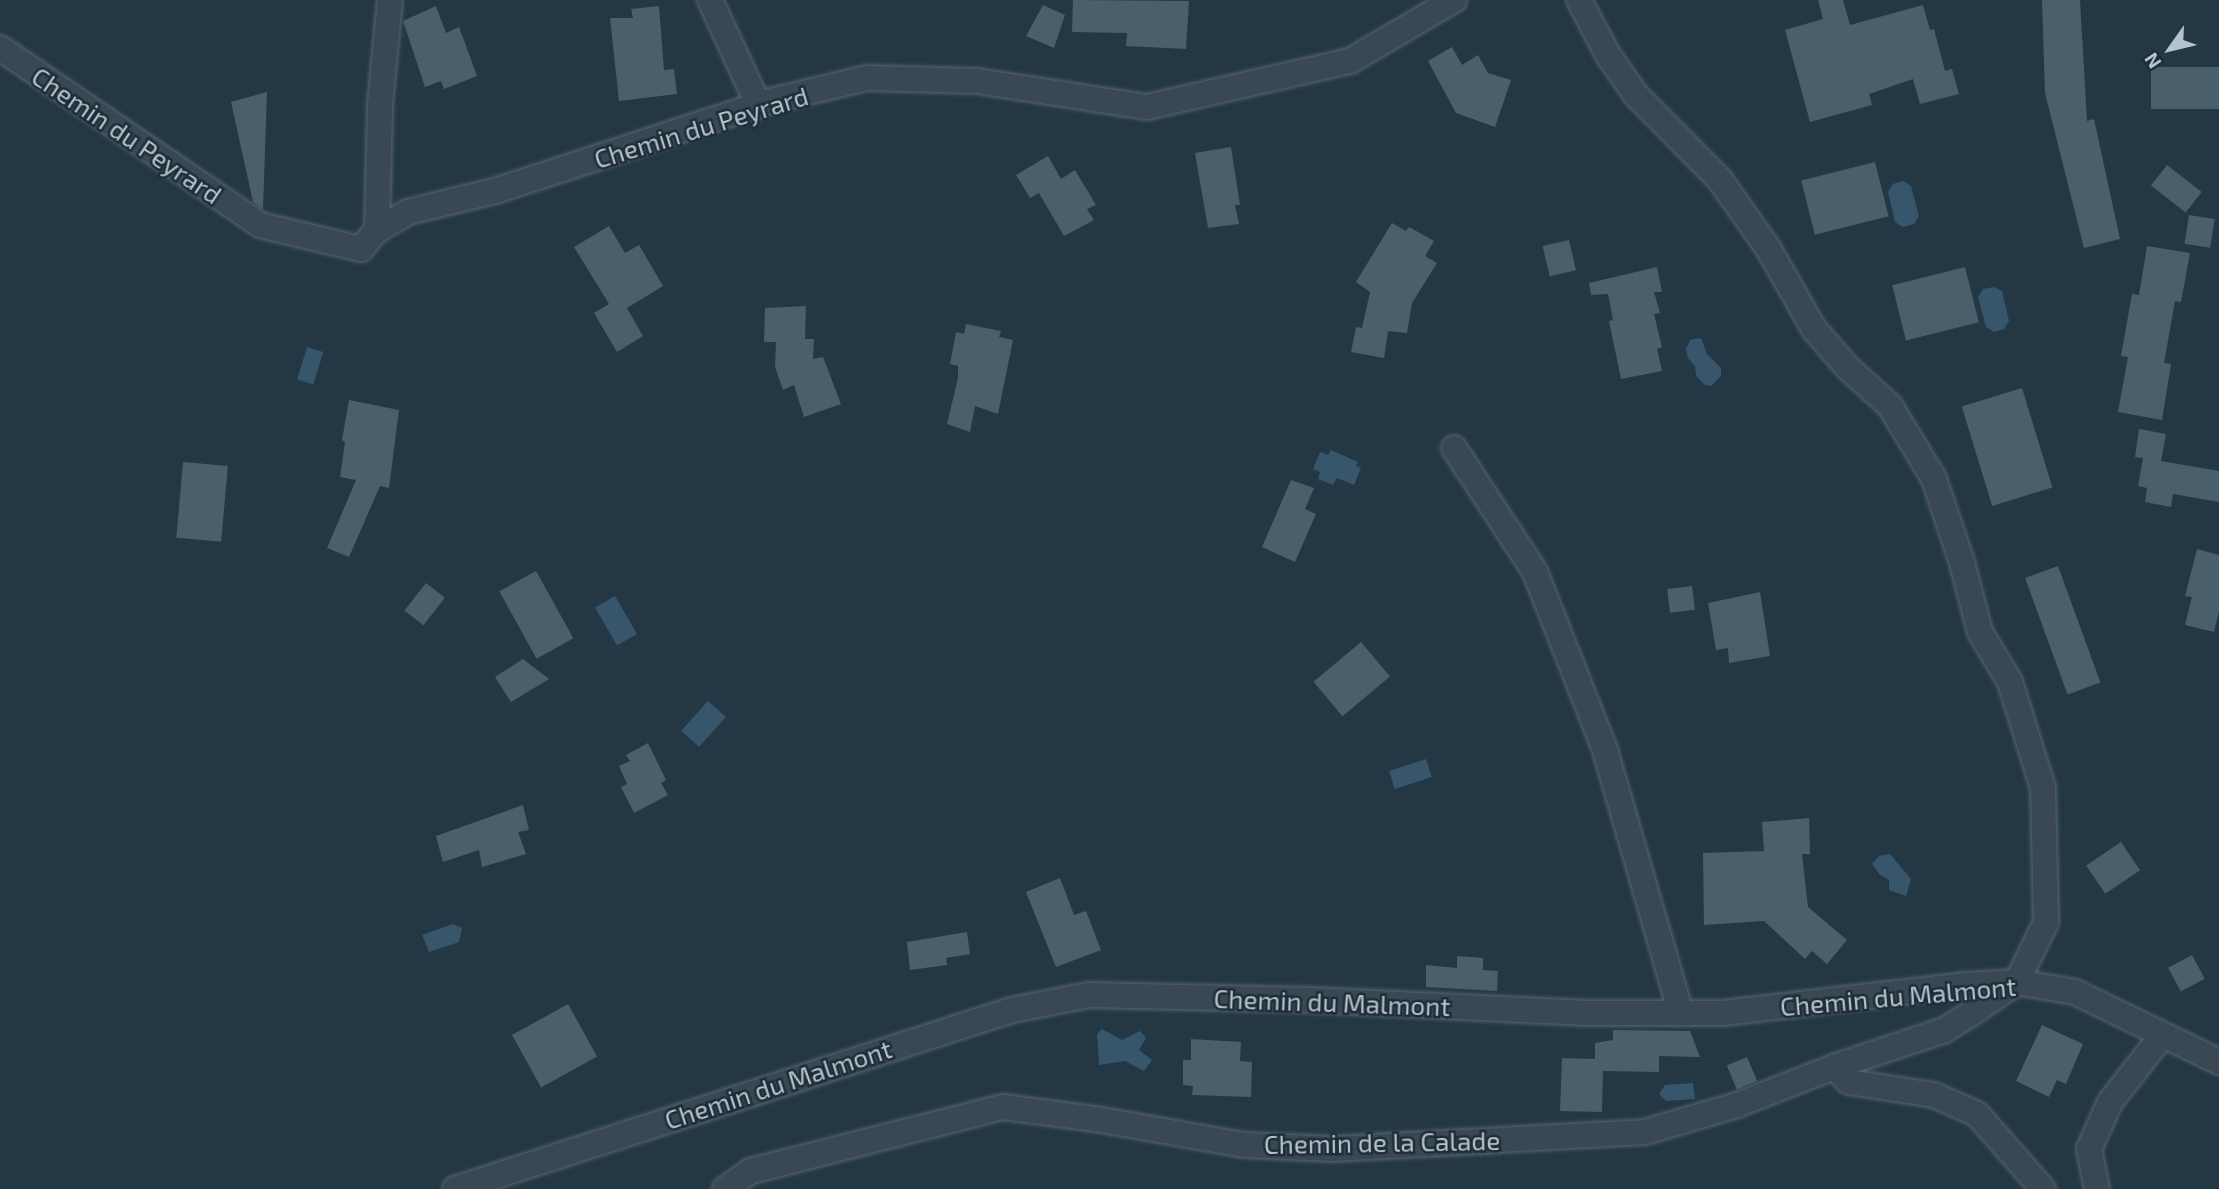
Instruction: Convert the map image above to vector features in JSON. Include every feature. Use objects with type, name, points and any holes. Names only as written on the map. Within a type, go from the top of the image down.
[{"type":"street","points":[[377,230],[380,106],[390,0]]},
{"type":"street","points":[[710,0],[759,106]]},
{"type":"street","name":"Chemin du Peyrard","points":[[0,48],[260,225],[361,249],[377,230],[408,212],[498,190],[759,106],[867,78],[977,81],[1147,107],[1350,61],[1454,0]]},
{"type":"street","points":[[1579,0],[1608,55],[1636,95],[1720,180],[1768,248],[1814,329],[1848,368],[1890,406],[1934,480],[1961,559],[1980,632],[2010,682],[2043,788],[2046,922],[2017,982]]},
{"type":"street","points":[[1454,448],[1540,585],[1605,750],[1681,1013]]},
{"type":"street","name":"Chemin du Malmont","points":[[455,1189],[1012,1010],[1089,995],[1311,1000],[1583,1013],[1723,1013],[1964,985],[2017,982],[2076,992],[2219,1062]]},
{"type":"street","name":"Chemin de la Calade","points":[[725,1189],[751,1171],[1003,1107],[1096,1119],[1244,1145],[1333,1149],[1645,1132],[1737,1105],[1835,1067],[1945,1030],[2017,982]]},
{"type":"street","points":[[2097,1189],[2089,1149],[2110,1102],[2162,1036]]},
{"type":"street","points":[[1835,1067],[1849,1082],[1934,1095],[1977,1114],[2043,1189]]},
{"type":"water","points":[[1903,181],[1911,186],[1919,216],[1914,224],[1903,227],[1895,222],[1888,192],[1893,184]]},
{"type":"water","points":[[1994,287],[2002,291],[2009,321],[2004,329],[1994,332],[1986,327],[1978,297],[1983,289]]},
{"type":"water","points":[[1701,338],[1707,354],[1721,368],[1721,376],[1711,386],[1705,385],[1696,376],[1695,366],[1688,358],[1686,349],[1690,340]]},
{"type":"water","points":[[307,347],[323,352],[313,384],[297,380]]},
{"type":"water","points":[[1331,450],[1358,462],[1356,466],[1361,468],[1354,485],[1337,478],[1333,485],[1318,479],[1320,472],[1313,469],[1320,452],[1328,455]]},
{"type":"water","points":[[615,596],[637,634],[617,646],[595,608]]},
{"type":"water","points":[[708,701],[726,717],[699,747],[681,731]]},
{"type":"water","points":[[1426,759],[1432,777],[1395,789],[1389,771]]},
{"type":"water","points":[[1890,854],[1911,879],[1906,896],[1889,890],[1889,880],[1880,875],[1872,864],[1879,856]]},
{"type":"water","points":[[453,924],[462,928],[459,942],[429,952],[422,935]]},
{"type":"water","points":[[1102,1029],[1122,1040],[1140,1031],[1146,1038],[1139,1050],[1152,1060],[1144,1071],[1125,1061],[1099,1065],[1097,1034]]},
{"type":"water","points":[[1693,1083],[1695,1099],[1666,1101],[1659,1094],[1665,1085]]},
{"type":"building","points":[[1073,0],[1189,1],[1186,49],[1126,46],[1127,33],[1072,32]]},
{"type":"building","points":[[1818,0],[1843,0],[1850,25],[1923,5],[1930,30],[1934,29],[1945,71],[1952,69],[1959,94],[1920,104],[1913,79],[1869,94],[1872,105],[1810,122],[1785,30],[1823,19]]},
{"type":"building","points":[[2042,0],[2080,0],[2087,121],[2094,119],[2120,239],[2084,248],[2045,93]]},
{"type":"building","points":[[1043,5],[1065,15],[1054,48],[1026,36]]},
{"type":"building","points":[[436,6],[446,33],[459,27],[477,76],[444,89],[441,81],[425,87],[403,21]]},
{"type":"building","points":[[659,6],[664,70],[674,69],[677,94],[619,101],[610,18],[633,18],[631,9]]},
{"type":"building","points":[[1452,47],[1462,65],[1478,55],[1488,73],[1511,80],[1495,127],[1456,113],[1428,61]]},
{"type":"building","points":[[2151,67],[2219,67],[2219,109],[2151,109]]},
{"type":"building","points":[[267,92],[262,209],[253,202],[231,102]]},
{"type":"building","points":[[1231,147],[1240,205],[1235,205],[1239,224],[1208,228],[1195,153]]},
{"type":"building","points":[[1048,156],[1061,179],[1075,170],[1096,205],[1087,209],[1094,220],[1064,236],[1039,193],[1030,198],[1016,175]]},
{"type":"building","points":[[1875,162],[1889,216],[1815,235],[1801,180]]},
{"type":"building","points":[[2167,165],[2202,192],[2186,213],[2151,185]]},
{"type":"building","points":[[2189,215],[2215,219],[2210,248],[2184,244]]},
{"type":"building","points":[[1392,223],[1406,231],[1409,227],[1434,241],[1425,256],[1437,263],[1412,303],[1407,333],[1388,331],[1384,358],[1351,352],[1356,327],[1362,328],[1370,292],[1356,282]]},
{"type":"building","points":[[609,226],[625,253],[639,245],[663,286],[627,308],[643,336],[617,352],[594,313],[609,304],[574,247]]},
{"type":"building","points":[[1569,240],[1576,270],[1550,276],[1543,246]]},
{"type":"building","points":[[2147,246],[2190,253],[2181,302],[2175,301],[2164,363],[2171,364],[2162,420],[2118,412],[2128,357],[2121,356],[2132,294],[2139,295]]},
{"type":"building","points":[[1657,267],[1662,292],[1654,292],[1660,313],[1654,314],[1662,347],[1657,349],[1662,371],[1621,379],[1609,321],[1613,320],[1608,294],[1591,295],[1589,283]]},
{"type":"building","points":[[1965,267],[1979,322],[1906,340],[1892,285]]},
{"type":"building","points":[[806,306],[805,339],[814,339],[813,359],[823,357],[841,404],[804,417],[794,385],[783,390],[775,367],[776,342],[764,342],[765,308]]},
{"type":"building","points":[[966,324],[1001,331],[999,337],[1013,340],[998,414],[975,406],[970,432],[947,424],[958,378],[958,366],[950,364],[956,332],[964,334]]},
{"type":"building","points":[[2022,388],[2052,487],[1992,506],[1962,406]]},
{"type":"building","points":[[349,400],[399,410],[389,488],[380,486],[349,557],[327,548],[356,480],[340,477],[345,442],[342,440]]},
{"type":"building","points":[[2139,429],[2166,434],[2161,461],[2219,471],[2219,502],[2173,494],[2171,507],[2145,502],[2147,488],[2138,486],[2143,458],[2135,457]]},
{"type":"building","points":[[183,462],[228,466],[221,542],[176,538]]},
{"type":"building","points":[[1291,480],[1314,488],[1305,509],[1316,514],[1295,562],[1262,547]]},
{"type":"building","points":[[2197,549],[2219,555],[2219,611],[2214,632],[2185,625],[2192,597],[2185,596]]},
{"type":"building","points":[[2058,566],[2100,683],[2068,694],[2025,578]]},
{"type":"building","points":[[536,571],[573,638],[537,659],[499,591]]},
{"type":"building","points":[[426,583],[445,598],[423,625],[404,611]]},
{"type":"building","points":[[1692,586],[1695,610],[1670,613],[1667,589]]},
{"type":"building","points":[[1760,592],[1770,656],[1729,663],[1728,648],[1716,650],[1708,603]]},
{"type":"building","points":[[1361,642],[1390,676],[1342,716],[1314,682]]},
{"type":"building","points":[[523,659],[549,679],[511,702],[495,677]]},
{"type":"building","points":[[648,743],[666,780],[661,783],[668,795],[634,813],[621,787],[627,784],[619,766],[630,761],[626,755]]},
{"type":"building","points":[[523,805],[529,830],[518,832],[526,854],[482,867],[479,850],[443,862],[436,836]]},
{"type":"building","points":[[1809,818],[1810,854],[1802,854],[1808,907],[1847,940],[1827,964],[1812,951],[1805,959],[1764,921],[1704,925],[1703,853],[1764,851],[1762,822]]},
{"type":"building","points":[[2121,842],[2140,870],[2105,894],[2086,865]]},
{"type":"building","points":[[1060,878],[1074,915],[1086,911],[1101,950],[1056,967],[1026,892]]},
{"type":"building","points":[[967,932],[970,954],[946,958],[947,965],[910,970],[907,942]]},
{"type":"building","points":[[2192,955],[2205,979],[2181,992],[2168,968]]},
{"type":"building","points":[[1457,956],[1483,958],[1483,970],[1498,971],[1497,991],[1426,987],[1426,965],[1457,968]]},
{"type":"building","points":[[568,1004],[597,1056],[541,1088],[512,1035]]},
{"type":"building","points":[[2042,1025],[2083,1044],[2066,1084],[2057,1080],[2049,1097],[2016,1081]]},
{"type":"building","points":[[1613,1030],[1690,1031],[1700,1057],[1659,1056],[1659,1072],[1603,1071],[1602,1112],[1560,1111],[1562,1058],[1595,1059],[1595,1043],[1613,1040]]},
{"type":"building","points":[[1191,1039],[1241,1042],[1240,1061],[1252,1062],[1251,1097],[1192,1095],[1193,1086],[1183,1085],[1183,1060],[1191,1060]]},
{"type":"building","points":[[1747,1057],[1757,1081],[1737,1090],[1727,1066]]}]
